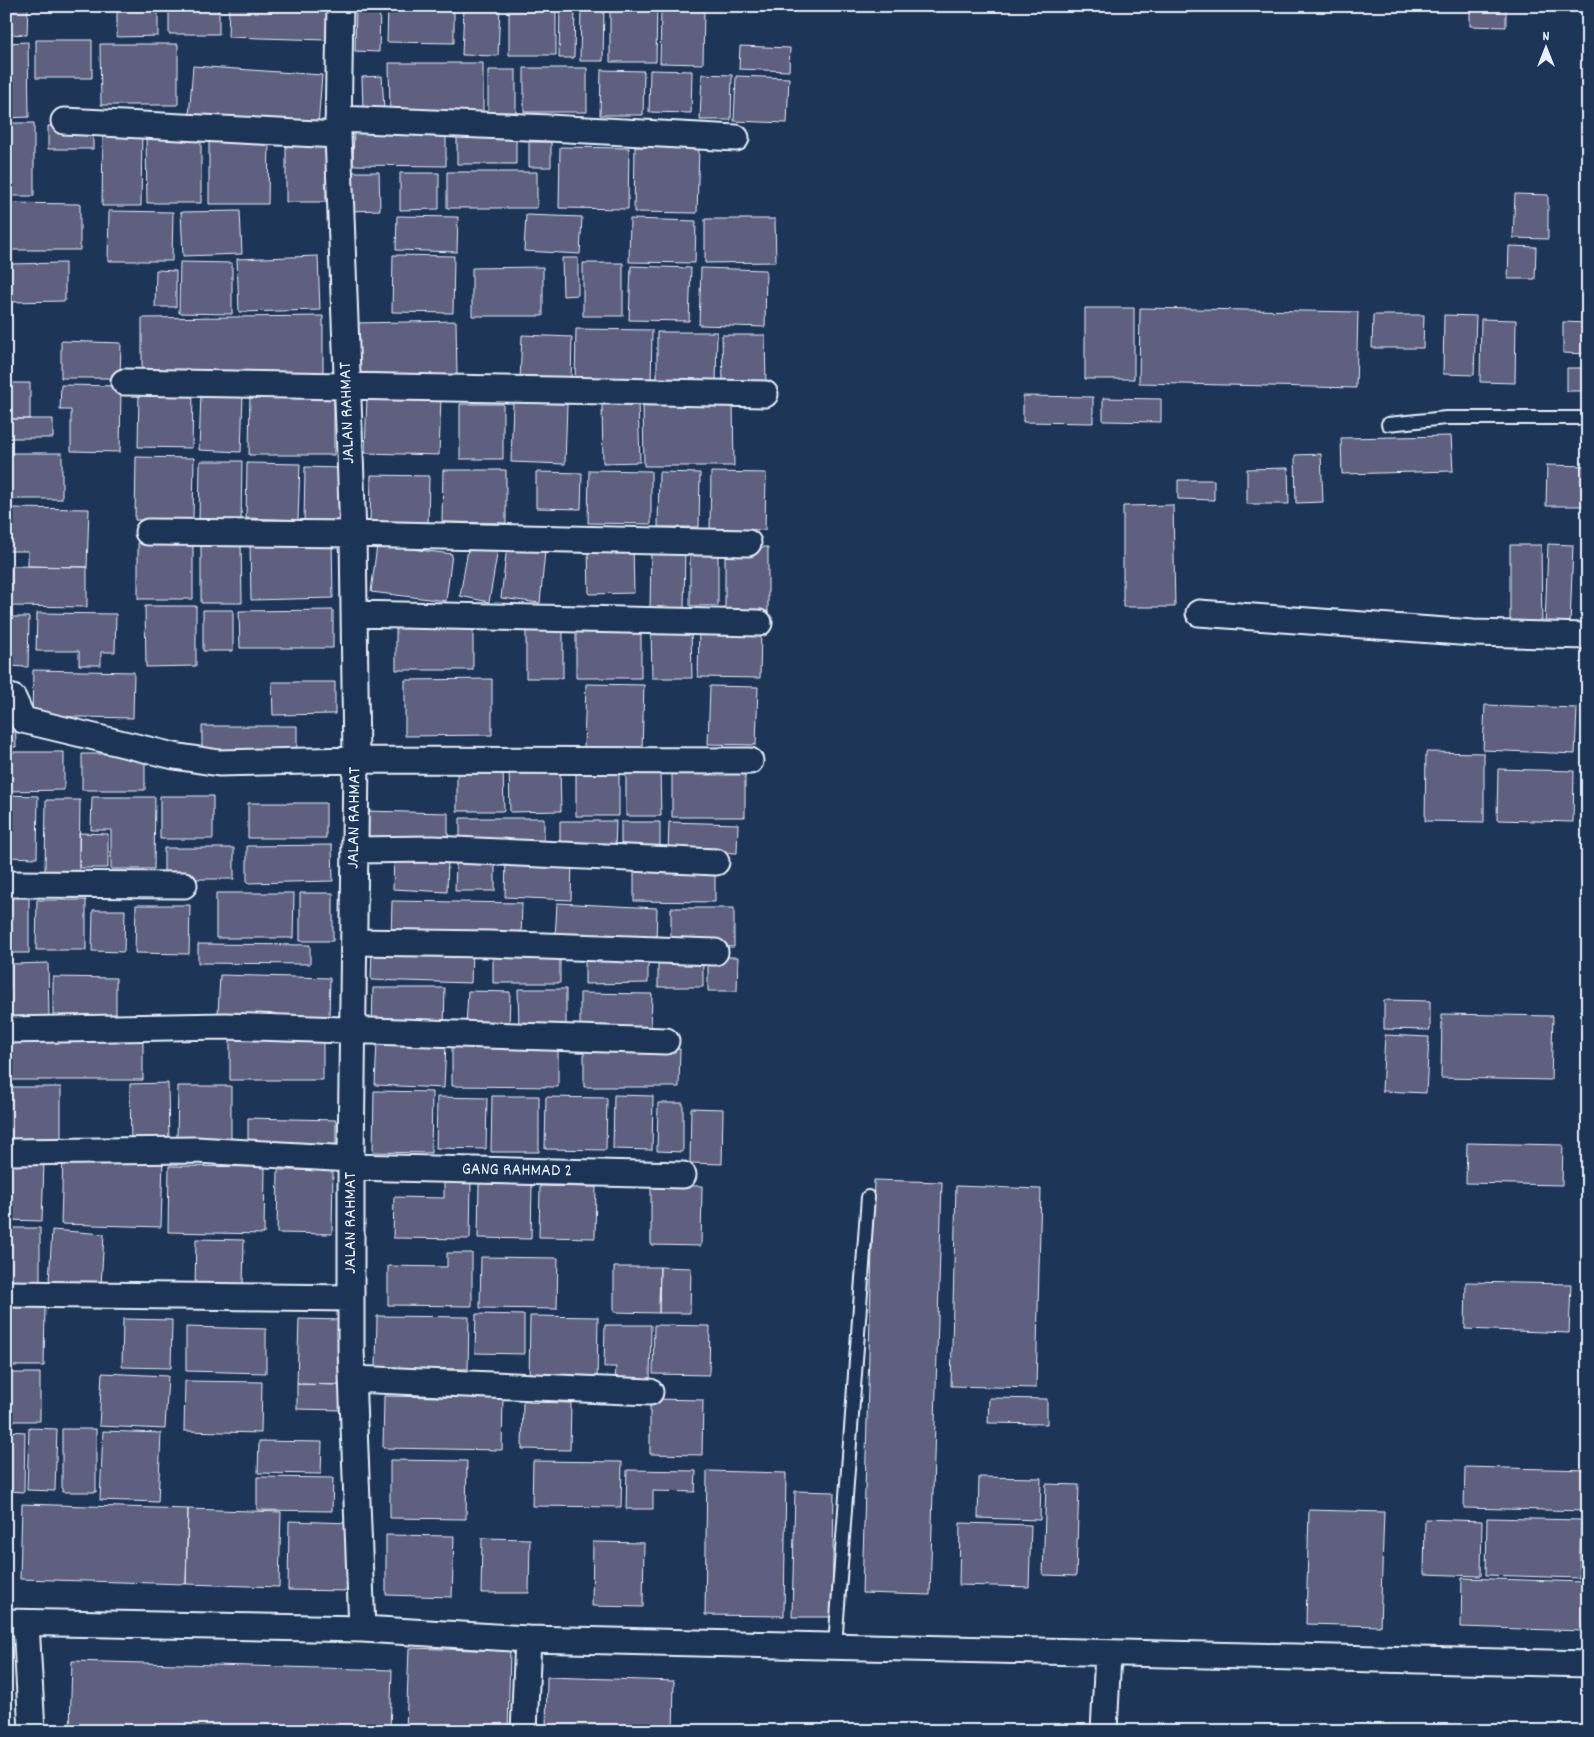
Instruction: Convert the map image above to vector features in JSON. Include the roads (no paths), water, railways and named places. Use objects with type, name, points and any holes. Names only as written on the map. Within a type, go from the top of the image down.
[{"type":"street","name":"JALAN RAHMAT","points":[[340,6],[338,127],[353,534],[356,760],[350,1298],[362,1629]]},
{"type":"street","points":[[64,121],[338,127],[549,128],[736,138]]},
{"type":"street","points":[[124,382],[765,394]]},
{"type":"street","points":[[148,532],[353,534],[748,543]]},
{"type":"street","points":[[1199,613],[1473,633],[1588,636]]},
{"type":"street","points":[[354,614],[759,623]]},
{"type":"street","points":[[6,696],[13,698],[23,720],[174,756],[219,763],[356,760],[750,761]]},
{"type":"street","points":[[355,850],[433,849],[716,862]]},
{"type":"street","points":[[6,884],[184,885]]},
{"type":"street","points":[[354,942],[499,944],[715,952]]},
{"type":"street","points":[[6,1030],[225,1026],[666,1040]]},
{"type":"street","name":"GANG RAHMAD 2","points":[[6,1152],[196,1150],[351,1163],[683,1175]]},
{"type":"street","points":[[6,1294],[350,1298]]},
{"type":"street","points":[[353,1380],[650,1392]]},
{"type":"street","points":[[32,1731],[16,1623],[362,1629],[528,1638],[1108,1654],[1588,1664]]},
{"type":"street","points":[[524,1731],[528,1638]]},
{"type":"street","points":[[1104,1731],[1108,1654]]},
{"type":"lane","points":[[1388,424],[1446,418],[1588,418]]},
{"type":"lane","points":[[835,1646],[868,1197]]}]
